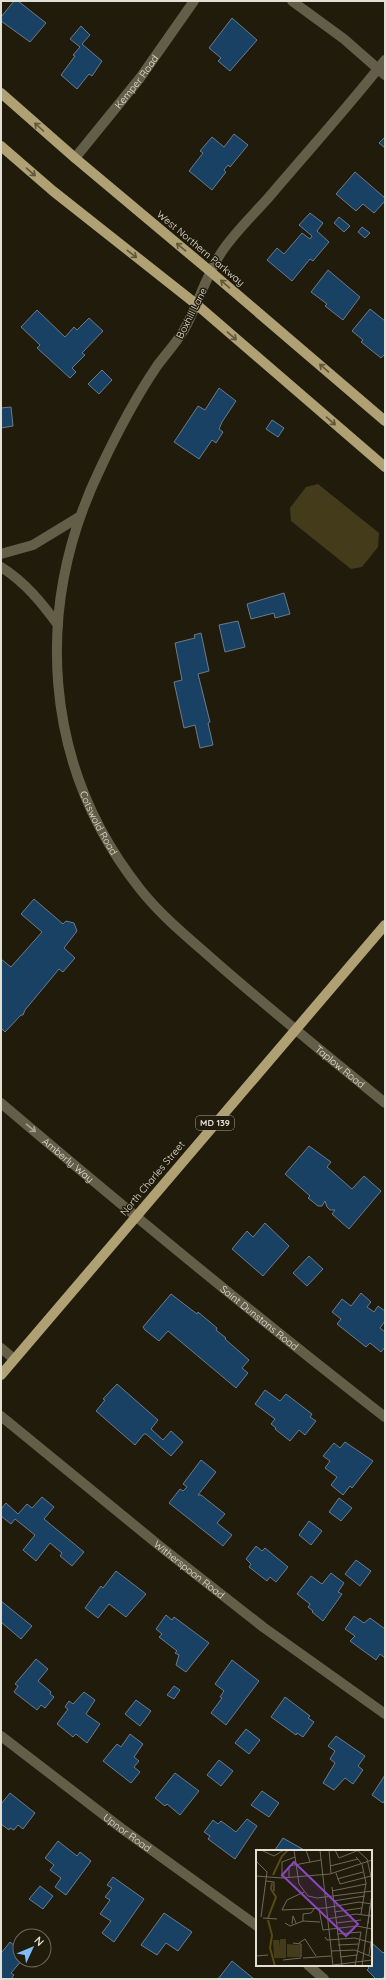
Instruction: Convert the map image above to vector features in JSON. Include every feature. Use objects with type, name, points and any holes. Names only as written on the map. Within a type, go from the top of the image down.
[{"type":"main road","name":"West Northern Parkway","points":[[1,93],[75,158],[385,421]]},
{"type":"main road","points":[[1,146],[53,191],[196,304],[385,467]]},
{"type":"main road","name":"North Charles Street","points":[[1,1375],[385,925]]},
{"type":"street","name":"Kemper Road","points":[[75,158],[140,78],[194,1]]},
{"type":"street","points":[[292,1],[344,39],[381,72]]},
{"type":"street","name":"Boxhill Lane","points":[[58,625],[62,590],[79,517],[101,466],[125,420],[156,369],[183,331],[222,251],[381,72],[385,60]]},
{"type":"street","points":[[1,554],[33,545],[79,517]]},
{"type":"street","points":[[1,567],[20,581],[42,602],[58,625]]},
{"type":"street","name":"Cotswold Road","points":[[58,625],[57,681],[64,731],[86,798],[108,843],[140,889],[164,916],[295,1030]]},
{"type":"street","name":"Taplow Road","points":[[295,1030],[385,1103]]},
{"type":"street","name":"Amberly Way","points":[[1,1103],[135,1217]]},
{"type":"street","name":"Saint Dunstans Road","points":[[135,1217],[287,1341],[385,1417]]},
{"type":"street","points":[[1,1348],[14,1359]]},
{"type":"street","name":"Witherspoon Road","points":[[1,1416],[161,1547],[263,1627],[385,1714]]},
{"type":"street","name":"Upnor Road","points":[[1,1736],[121,1828],[256,1925]]},
{"type":"street","points":[[309,1966],[324,1979]]},
{"type":"shaded area","points":[[318,484],[379,533],[378,547],[362,567],[351,569],[291,521],[290,508],[306,487]]},
{"type":"building","points":[[14,1],[18,1],[46,23],[30,42],[1,21],[1,17]]},
{"type":"building","points":[[232,18],[257,40],[230,71],[218,61],[221,58],[209,48]]},
{"type":"building","points":[[81,26],[90,35],[82,44],[102,61],[92,76],[89,74],[77,89],[61,75],[75,56],[73,55],[80,47],[70,39]]},
{"type":"building","points":[[234,134],[248,145],[230,167],[228,165],[224,170],[226,172],[212,190],[189,171],[203,153],[200,151],[212,137],[224,147]]},
{"type":"building","points":[[385,137],[385,148],[379,143]]},
{"type":"building","points":[[355,172],[385,198],[385,201],[374,213],[363,204],[356,211],[336,194]]},
{"type":"building","points":[[310,213],[323,223],[317,231],[329,242],[313,261],[310,259],[292,281],[267,260],[277,248],[284,254],[302,233],[310,239],[312,236],[299,225]]},
{"type":"building","points":[[339,217],[350,226],[344,232],[334,223]]},
{"type":"building","points":[[362,227],[370,233],[365,238],[358,232]]},
{"type":"building","points":[[328,270],[360,297],[343,320],[325,306],[327,304],[311,292]]},
{"type":"building","points":[[370,309],[385,321],[385,354],[381,358],[361,342],[363,340],[352,331]]},
{"type":"building","points":[[37,310],[65,337],[74,327],[77,330],[89,318],[103,331],[82,353],[85,355],[72,368],[76,372],[70,378],[37,348],[40,345],[21,327]]},
{"type":"building","points":[[102,370],[112,380],[99,394],[88,384]]},
{"type":"building","points":[[219,388],[236,401],[222,422],[219,429],[223,432],[216,443],[212,440],[199,459],[174,442],[198,406],[205,410]]},
{"type":"building","points":[[11,407],[13,426],[1,428],[1,408]]},
{"type":"building","points":[[272,420],[284,428],[278,437],[266,429]]},
{"type":"building","points":[[284,593],[290,614],[275,618],[274,613],[251,619],[247,604]]},
{"type":"building","points":[[238,621],[245,647],[225,652],[219,625]]},
{"type":"building","points":[[201,633],[209,671],[198,674],[210,722],[208,723],[213,745],[200,748],[195,725],[184,728],[174,682],[182,680],[175,643],[195,638],[194,635]]},
{"type":"building","points":[[34,899],[63,924],[66,921],[74,923],[77,931],[64,948],[75,958],[63,972],[59,969],[25,1010],[23,1015],[21,1015],[5,1032],[1,1028],[1,959],[11,967],[42,932],[21,914]]},
{"type":"building","points":[[309,1146],[331,1162],[327,1167],[352,1189],[364,1176],[381,1191],[349,1229],[332,1214],[335,1210],[330,1210],[325,1201],[322,1206],[318,1206],[308,1198],[310,1196],[285,1174]]},
{"type":"building","points":[[265,1223],[289,1246],[263,1276],[232,1249],[247,1231],[253,1237]]},
{"type":"building","points":[[309,1256],[323,1269],[307,1286],[293,1273]]},
{"type":"building","points":[[361,1293],[371,1302],[367,1307],[374,1312],[378,1306],[385,1311],[385,1321],[380,1328],[385,1332],[385,1347],[381,1352],[370,1343],[366,1347],[337,1324],[341,1319],[332,1312],[342,1299],[351,1306]]},
{"type":"building","points":[[171,1294],[197,1314],[198,1312],[217,1328],[216,1330],[226,1338],[225,1339],[249,1360],[242,1368],[248,1373],[236,1388],[168,1331],[159,1341],[145,1330],[143,1327]]},
{"type":"building","points":[[117,1384],[158,1420],[151,1429],[163,1440],[171,1431],[183,1442],[171,1456],[146,1434],[144,1434],[135,1445],[96,1411],[105,1400],[103,1399]]},
{"type":"building","points":[[265,1390],[280,1401],[286,1394],[312,1414],[310,1417],[316,1421],[305,1435],[299,1430],[290,1441],[275,1429],[276,1428],[271,1424],[275,1419],[255,1404]]},
{"type":"building","points":[[345,1442],[373,1461],[352,1488],[350,1486],[343,1495],[331,1485],[337,1477],[325,1468],[330,1461],[323,1456],[334,1443],[340,1448]]},
{"type":"building","points":[[201,1460],[216,1472],[198,1495],[201,1495],[225,1514],[217,1523],[232,1535],[223,1546],[169,1503],[180,1489],[183,1491],[187,1487],[183,1484]]},
{"type":"building","points":[[42,1497],[54,1507],[44,1519],[84,1552],[72,1566],[60,1556],[62,1553],[50,1543],[36,1561],[23,1550],[35,1535],[15,1519],[11,1524],[1,1516],[1,1509],[6,1503],[18,1514],[27,1504],[32,1508]]},
{"type":"building","points":[[339,1498],[352,1508],[341,1521],[329,1512]]},
{"type":"building","points":[[309,1521],[322,1531],[311,1545],[299,1535]]},
{"type":"building","points":[[256,1546],[262,1551],[265,1548],[288,1567],[276,1582],[270,1577],[267,1581],[249,1567],[251,1564],[246,1559]]},
{"type":"building","points":[[356,1560],[371,1571],[360,1586],[345,1574]]},
{"type":"building","points":[[116,1571],[146,1594],[126,1617],[109,1604],[98,1618],[85,1608],[101,1586],[103,1588]]},
{"type":"building","points":[[331,1573],[344,1583],[338,1592],[342,1594],[323,1621],[308,1607],[310,1604],[297,1594],[311,1576],[322,1584]]},
{"type":"building","points":[[1,1601],[32,1626],[21,1639],[1,1622]]},
{"type":"building","points":[[166,1615],[172,1620],[174,1617],[209,1643],[186,1672],[176,1665],[179,1655],[175,1653],[177,1651],[159,1637],[162,1634],[156,1629]]},
{"type":"building","points":[[354,1616],[364,1623],[370,1618],[385,1629],[385,1658],[380,1654],[376,1660],[350,1641],[355,1636],[345,1629]]},
{"type":"building","points":[[36,1659],[48,1669],[38,1681],[51,1692],[50,1694],[54,1697],[45,1708],[41,1705],[37,1710],[14,1692],[18,1686],[15,1684]]},
{"type":"building","points":[[232,1660],[259,1681],[226,1725],[211,1713],[222,1698],[220,1697],[224,1691],[215,1684]]},
{"type":"building","points":[[174,1686],[180,1690],[174,1699],[167,1695]]},
{"type":"building","points":[[84,1692],[95,1700],[86,1714],[100,1724],[87,1743],[76,1734],[73,1737],[57,1724],[68,1709],[65,1707],[69,1701],[73,1704]]},
{"type":"building","points":[[285,1697],[310,1716],[308,1718],[314,1722],[303,1737],[297,1733],[296,1735],[271,1717]]},
{"type":"building","points":[[136,1700],[151,1711],[140,1726],[125,1714]]},
{"type":"building","points":[[246,1729],[260,1740],[249,1754],[235,1743]]},
{"type":"building","points":[[130,1734],[143,1744],[134,1757],[139,1761],[134,1767],[140,1772],[131,1783],[103,1761],[117,1744],[121,1747]]},
{"type":"building","points":[[336,1736],[365,1756],[358,1766],[363,1770],[353,1784],[345,1778],[334,1790],[323,1783],[335,1763],[330,1759],[335,1751],[328,1746]]},
{"type":"building","points":[[219,1760],[233,1771],[221,1786],[207,1775]]},
{"type":"building","points":[[175,1773],[199,1791],[180,1815],[167,1804],[165,1806],[155,1798]]},
{"type":"building","points":[[385,1775],[385,1800],[383,1803],[372,1795]]},
{"type":"building","points":[[262,1791],[279,1803],[269,1817],[251,1805]]},
{"type":"building","points":[[10,1793],[35,1813],[23,1829],[18,1825],[14,1830],[10,1828],[9,1830],[1,1824],[1,1804]]},
{"type":"building","points":[[247,1819],[257,1826],[235,1859],[208,1839],[210,1836],[204,1832],[213,1820],[218,1824],[221,1821],[236,1832]]},
{"type":"building","points":[[283,1838],[304,1850],[275,1850]]},
{"type":"building","points":[[58,1841],[77,1856],[80,1852],[91,1861],[66,1895],[55,1887],[61,1878],[50,1870],[54,1865],[45,1858]]},
{"type":"building","points":[[113,1877],[144,1899],[114,1942],[102,1933],[111,1921],[100,1914],[110,1900],[105,1897],[112,1888],[107,1885]]},
{"type":"building","points":[[40,1886],[53,1896],[43,1909],[29,1899]]},
{"type":"building","points":[[164,1913],[192,1932],[178,1951],[166,1943],[157,1955],[141,1945]]},
{"type":"building","points":[[10,1942],[12,1944],[12,1968],[15,1968],[11,1973],[14,1975],[11,1979],[1,1979],[1,1951],[2,1952]]},
{"type":"building","points":[[372,1943],[383,1953],[385,1951],[385,1976],[382,1979],[376,1979],[367,1970],[369,1968],[367,1966],[372,1966]]},
{"type":"building","points":[[232,1961],[254,1979],[218,1979]]}]
